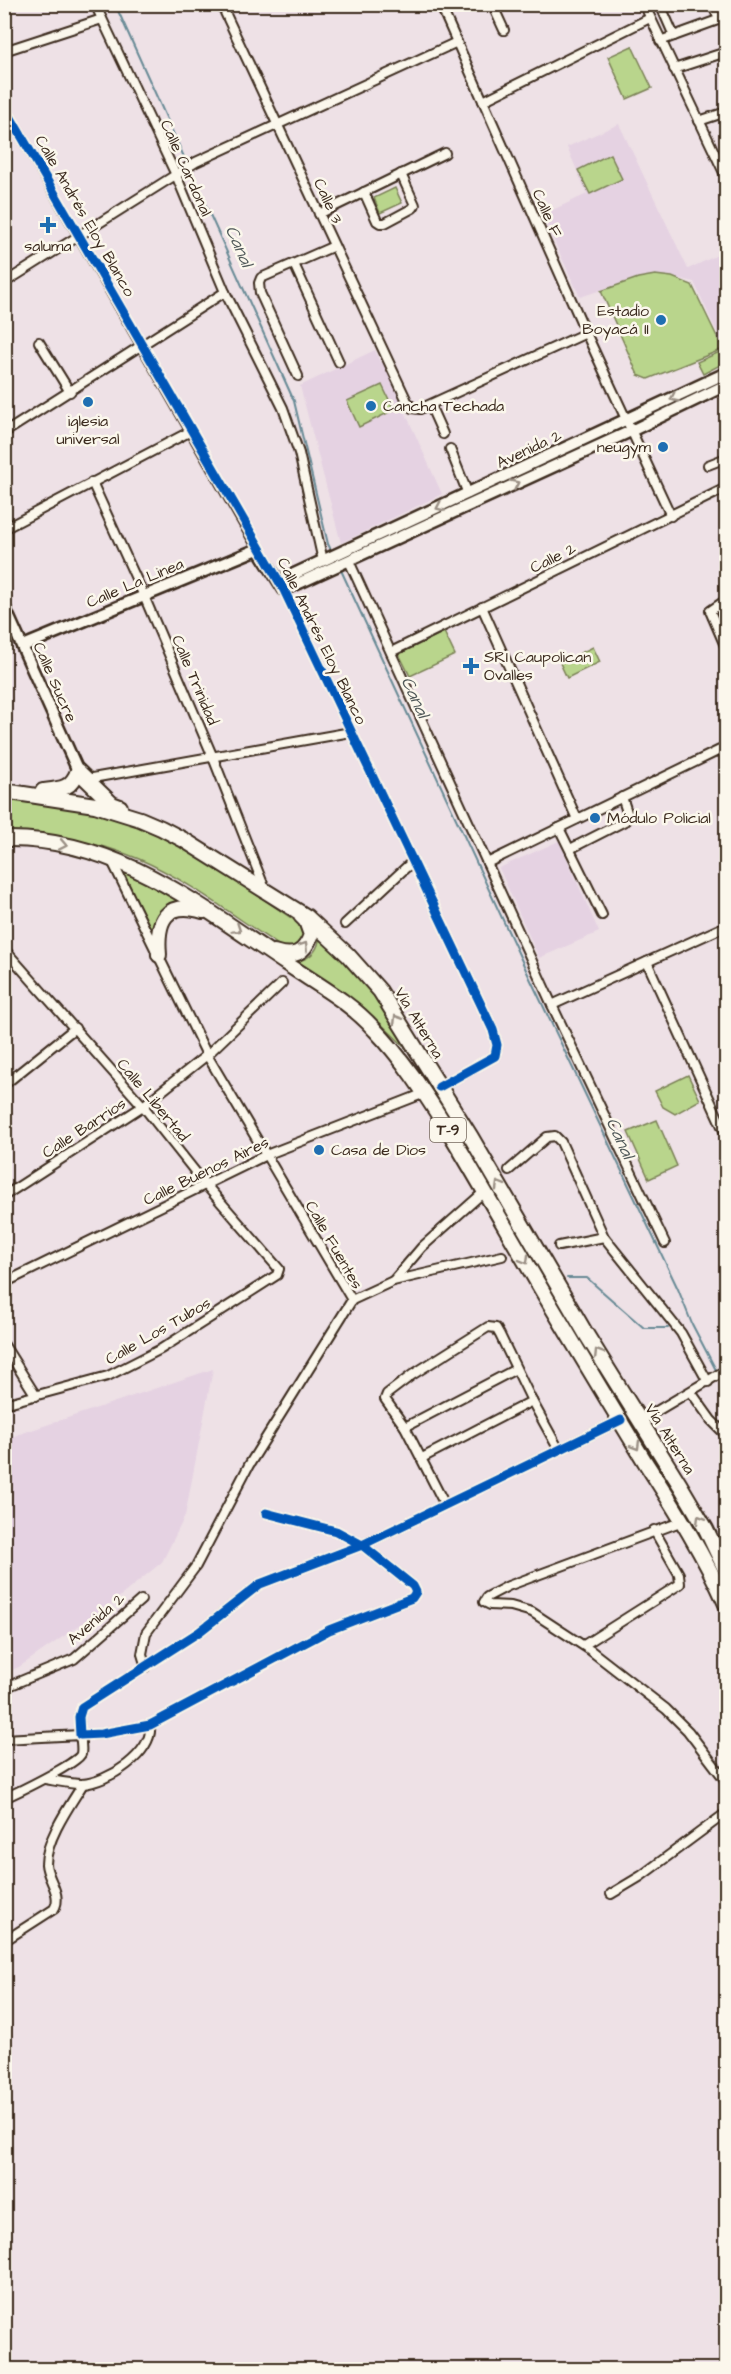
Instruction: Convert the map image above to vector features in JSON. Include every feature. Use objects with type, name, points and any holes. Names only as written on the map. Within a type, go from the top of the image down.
[{"type":"highway","points":[[22,794],[61,789],[82,775],[112,804],[129,811],[140,819]]},
{"type":"highway","name":"Vía Alterna","points":[[4,791],[72,801],[140,819],[184,840],[295,909],[326,932],[380,991],[706,1530],[726,1571]]},
{"type":"highway","name":"Vía Alterna","points":[[4,839],[57,844],[111,858],[156,878],[214,914],[349,1005],[382,1037],[425,1093],[485,1191],[713,1574],[726,1604]]},
{"type":"highway","points":[[159,955],[157,935],[160,924],[167,914],[178,909],[192,908],[214,914]]},
{"type":"highway","name":"T-9","points":[[266,950],[286,956],[298,954],[306,948],[311,935],[306,921],[295,909]]},
{"type":"street","name":"Calle Cardonal","points":[[95,4],[178,173],[225,292],[283,408],[299,453],[328,563]]},
{"type":"street","name":"Calle 3","points":[[220,4],[407,401],[412,408],[420,409],[430,405]]},
{"type":"street","name":"Calle F","points":[[440,4],[586,333],[671,516]]},
{"type":"street","points":[[492,4],[504,30]]},
{"type":"street","points":[[644,4],[699,121],[724,167],[726,177]]},
{"type":"street","points":[[660,4],[674,36]]},
{"type":"street","points":[[660,41],[723,18],[712,4]]},
{"type":"street","points":[[483,101],[650,18]]},
{"type":"street","points":[[4,51],[102,19]]},
{"type":"street","points":[[4,283],[196,162],[457,42]]},
{"type":"street","points":[[674,69],[726,52]]},
{"type":"street","name":"Calle Andrés Eloy Blanco","points":[[4,106],[281,586],[493,1030],[497,1045],[495,1056],[440,1087]]},
{"type":"street","points":[[699,121],[726,112]]},
{"type":"street","points":[[319,214],[445,153]]},
{"type":"street","points":[[364,192],[377,221],[385,222],[415,205],[401,174]]},
{"type":"street","points":[[298,376],[260,292],[259,283],[261,278],[334,246]]},
{"type":"street","points":[[294,264],[339,362]]},
{"type":"street","points":[[4,433],[225,292]]},
{"type":"street","points":[[443,434],[430,405],[586,333]]},
{"type":"street","points":[[39,342],[70,392]]},
{"type":"street","name":"Avenida 2","points":[[347,558],[629,426],[726,373]]},
{"type":"street","name":"Avenida 2","points":[[347,558],[468,494],[726,385]]},
{"type":"street","points":[[4,529],[191,431]]},
{"type":"street","points":[[450,449],[468,494]]},
{"type":"street","points":[[708,465],[726,458]]},
{"type":"street","name":"Calle Trinidad","points":[[92,482],[212,755],[266,891]]},
{"type":"street","name":"Calle 2","points":[[391,652],[726,488]]},
{"type":"street","name":"Calle La Linea","points":[[23,646],[258,549]]},
{"type":"street","points":[[281,586],[328,563],[347,558],[552,1005],[665,1243]]},
{"type":"street","points":[[726,600],[710,611],[710,615],[726,648]]},
{"type":"street","name":"Calle Sucre","points":[[4,606],[82,775]]},
{"type":"street","points":[[482,607],[577,819]]},
{"type":"street","points":[[82,775],[351,732]]},
{"type":"street","points":[[487,862],[726,747]]},
{"type":"street","points":[[570,849],[625,821],[628,815],[622,797]]},
{"type":"street","points":[[559,828],[602,915]]},
{"type":"street","name":"Calle Fuentes","points":[[111,858],[207,1055],[352,1300],[249,1465],[196,1566],[146,1633],[142,1653],[146,1667]]},
{"type":"street","points":[[345,924],[413,861]]},
{"type":"street","points":[[552,1005],[726,926]]},
{"type":"street","name":"Calle Libertad","points":[[4,949],[143,1106],[205,1184],[279,1269]]},
{"type":"street","points":[[647,962],[726,1135]]},
{"type":"street","name":"Calle Barrios","points":[[4,1196],[143,1106],[207,1055],[282,983]]},
{"type":"street","points":[[4,1085],[75,1028]]},
{"type":"street","name":"Calle Buenos Aires","points":[[4,1284],[266,1155],[425,1093]]},
{"type":"street","points":[[509,1170],[547,1137],[555,1136],[561,1142],[604,1237],[681,1333],[710,1380]]},
{"type":"street","points":[[393,1281],[422,1247],[485,1191]]},
{"type":"street","points":[[559,1246],[604,1237]]},
{"type":"street","points":[[352,1300],[393,1281],[502,1256]]},
{"type":"street","name":"Calle Los Tubos","points":[[4,1404],[108,1376],[161,1349],[277,1275],[279,1269]]},
{"type":"street","points":[[444,1503],[405,1427],[385,1399],[387,1394],[412,1375],[488,1327],[496,1328],[559,1450]]},
{"type":"street","points":[[4,1345],[36,1396]]},
{"type":"street","points":[[405,1427],[516,1369]]},
{"type":"street","points":[[640,1422],[726,1370]]},
{"type":"street","points":[[692,1392],[711,1420],[726,1435]]},
{"type":"street","points":[[422,1458],[532,1401]]},
{"type":"street","points":[[4,1798],[45,1779],[55,1770],[79,1758],[81,1752],[79,1717],[82,1707],[199,1632],[260,1584],[362,1545],[444,1503],[621,1420]]},
{"type":"street","points":[[4,1739],[101,1734],[150,1725],[329,1630],[412,1598],[416,1592],[413,1586],[362,1545],[336,1531],[266,1514]]},
{"type":"street","points":[[682,1521],[508,1586],[487,1597],[484,1602],[532,1612],[584,1645],[666,1709],[688,1731],[726,1781]]},
{"type":"street","points":[[584,1645],[680,1584],[679,1575],[654,1530]]},
{"type":"street","name":"Avenida 2","points":[[4,1688],[74,1659],[141,1600]]},
{"type":"street","points":[[45,1779],[83,1784],[102,1780],[132,1761],[148,1743],[152,1733],[150,1725]]},
{"type":"street","points":[[9,1938],[57,1905],[57,1897],[46,1867],[47,1856],[56,1831],[83,1784]]},
{"type":"street","points":[[611,1894],[641,1876],[726,1813]]},
{"type":"shaded area","points":[[619,124],[688,269],[726,251],[726,352],[694,282],[655,275],[638,278],[580,297],[542,215],[587,194],[567,147]]},
{"type":"shaded area","points":[[375,350],[442,494],[341,543],[300,386]]},
{"type":"shaded area","points":[[559,841],[599,932],[539,958],[499,868]]},
{"type":"shaded area","points":[[213,1369],[185,1516],[162,1562],[112,1603],[19,1667],[5,1673],[5,1439]]},
{"type":"green space","points":[[632,46],[652,88],[627,99],[608,57]]},
{"type":"green space","points":[[610,154],[622,179],[590,194],[578,170]]},
{"type":"green space","points":[[395,188],[402,203],[380,213],[374,198]]},
{"type":"green space","name":"Estadio Boyacá II","points":[[655,275],[672,277],[692,285],[723,349],[648,379],[638,375],[601,291],[638,278]]},
{"type":"green space","points":[[722,351],[726,362],[703,374],[697,362]]},
{"type":"green space","name":"Cancha Techada","points":[[382,385],[394,410],[359,427],[347,401]]},
{"type":"green space","points":[[444,632],[455,655],[410,676],[399,654]]},
{"type":"green space","points":[[593,647],[600,662],[567,678],[560,663]]},
{"type":"green space","points":[[4,800],[76,808],[116,818],[145,829],[173,842],[252,891],[303,926],[306,938],[297,949],[283,948],[176,878],[139,859],[106,847],[39,835],[5,833]]},
{"type":"green space","points":[[118,865],[185,902],[154,934]]},
{"type":"green space","points":[[319,932],[366,980],[425,1074],[403,1045],[360,1004],[295,962],[314,952],[317,948]]},
{"type":"green space","points":[[688,1075],[700,1100],[675,1114],[663,1107],[655,1091]]},
{"type":"green space","points":[[657,1120],[677,1166],[649,1179],[628,1132]]},
{"type":"waterway","name":"Canal","points":[[115,4],[294,401],[328,544],[332,552]]},
{"type":"waterway","name":"Canal","points":[[340,568],[527,972],[678,1289],[692,1324],[717,1372]]},
{"type":"waterway","points":[[567,1278],[587,1278],[644,1328],[668,1328]]},
{"type":"waterway","name":"Canal","points":[[720,1377],[726,1387]]},
{"type":"cycle path","points":[[4,106],[284,590],[493,1030],[497,1045],[495,1056],[439,1087]]},
{"type":"cycle path","points":[[266,1513],[336,1531],[362,1545],[413,1586],[416,1592],[412,1598],[329,1630],[150,1725],[101,1734],[80,1735],[79,1717],[82,1707],[199,1632],[260,1584],[362,1545],[621,1420]]},
{"type":"place","name":"saluma","points":[[48,225]]},
{"type":"place","name":"Estadio Boyacá II","points":[[661,320]]},
{"type":"place","name":"iglesia universal","points":[[88,402]]},
{"type":"place","name":"Cancha Techada","points":[[371,406]]},
{"type":"place","name":"neugym","points":[[663,447]]},
{"type":"place","name":"SRI Caupolican Ovalles","points":[[471,666]]},
{"type":"place","name":"Módulo Policial","points":[[595,818]]},
{"type":"place","name":"Casa de Dios","points":[[319,1150]]}]
